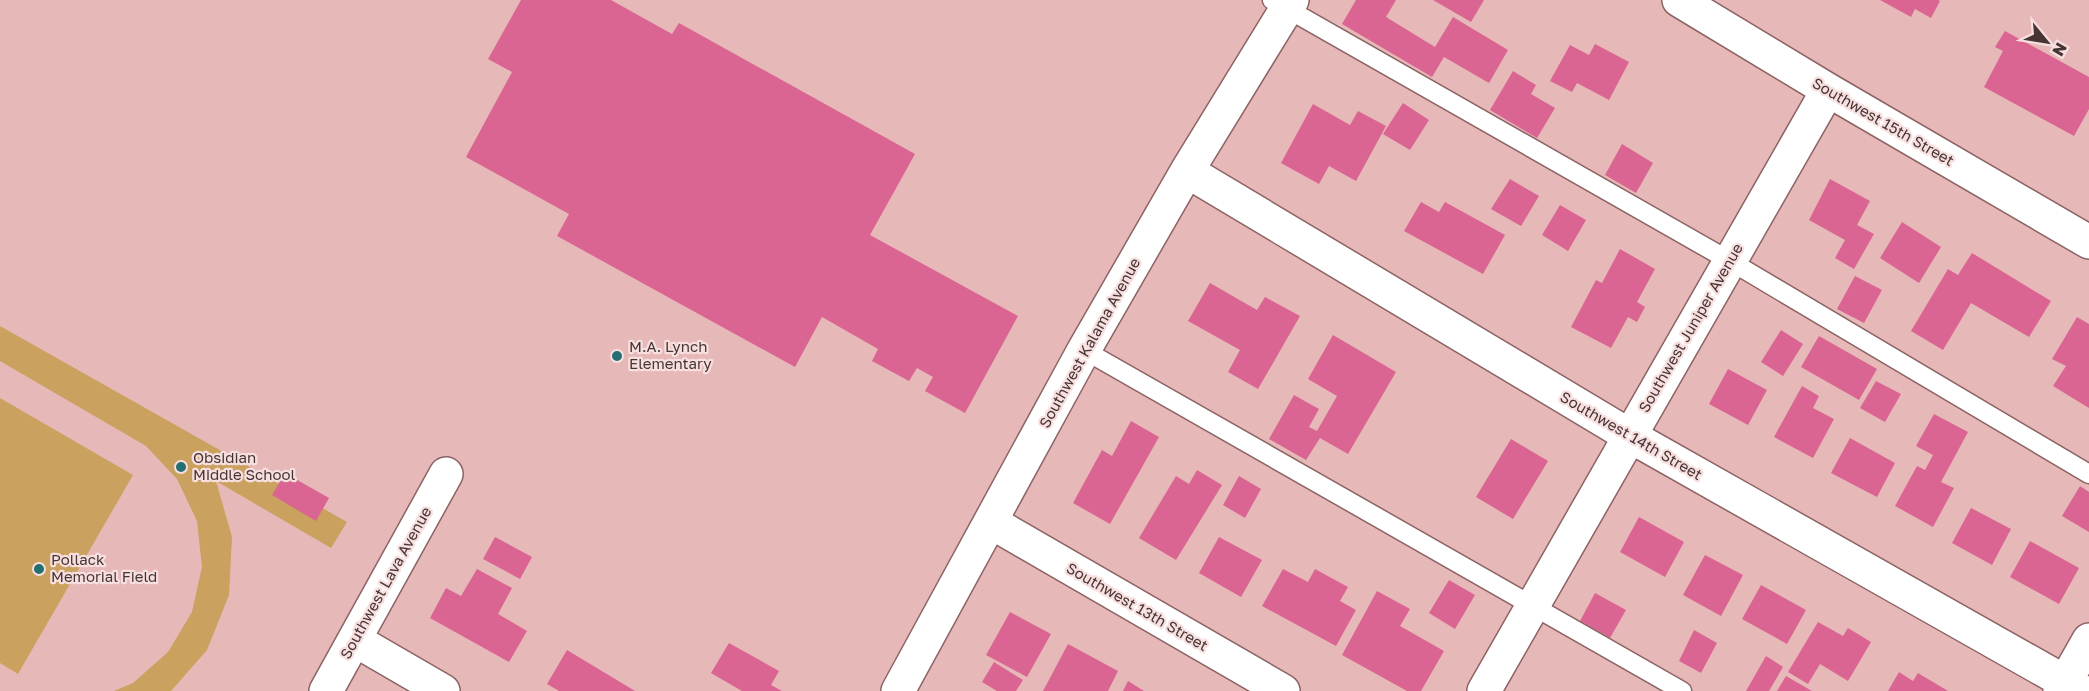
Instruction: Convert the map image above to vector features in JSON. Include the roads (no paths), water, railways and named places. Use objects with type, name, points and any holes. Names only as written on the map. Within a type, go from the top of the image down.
[{"type":"street","name":"Southwest 15th Street","points":[[1679,0],[1828,90],[2088,240]]},
{"type":"street","name":"Southwest Kalama Avenue","points":[[898,691],[1084,350],[1283,3]]},
{"type":"street","name":"Southwest Juniper Avenue","points":[[1484,691],[1828,90]]},
{"type":"street","name":"Southwest 14th Street","points":[[1187,171],[1630,436],[2069,688]]},
{"type":"street","name":"Southwest Lava Avenue","points":[[326,691],[446,474]]},
{"type":"street","name":"Southwest 13th Street","points":[[991,522],[1284,691]]},
{"type":"street","points":[[355,640],[443,691]]},
{"type":"street","points":[[2069,688],[2089,640]]},
{"type":"lane","points":[[1283,3],[1730,261],[2089,474]]},
{"type":"lane","points":[[1084,350],[1682,691]]},
{"type":"place","name":"M.A. Lynch Elementary","points":[[617,356]]},
{"type":"place","name":"Obsidian Middle School","points":[[181,467]]},
{"type":"place","name":"Pollack Memorial Field","points":[[39,569]]}]
